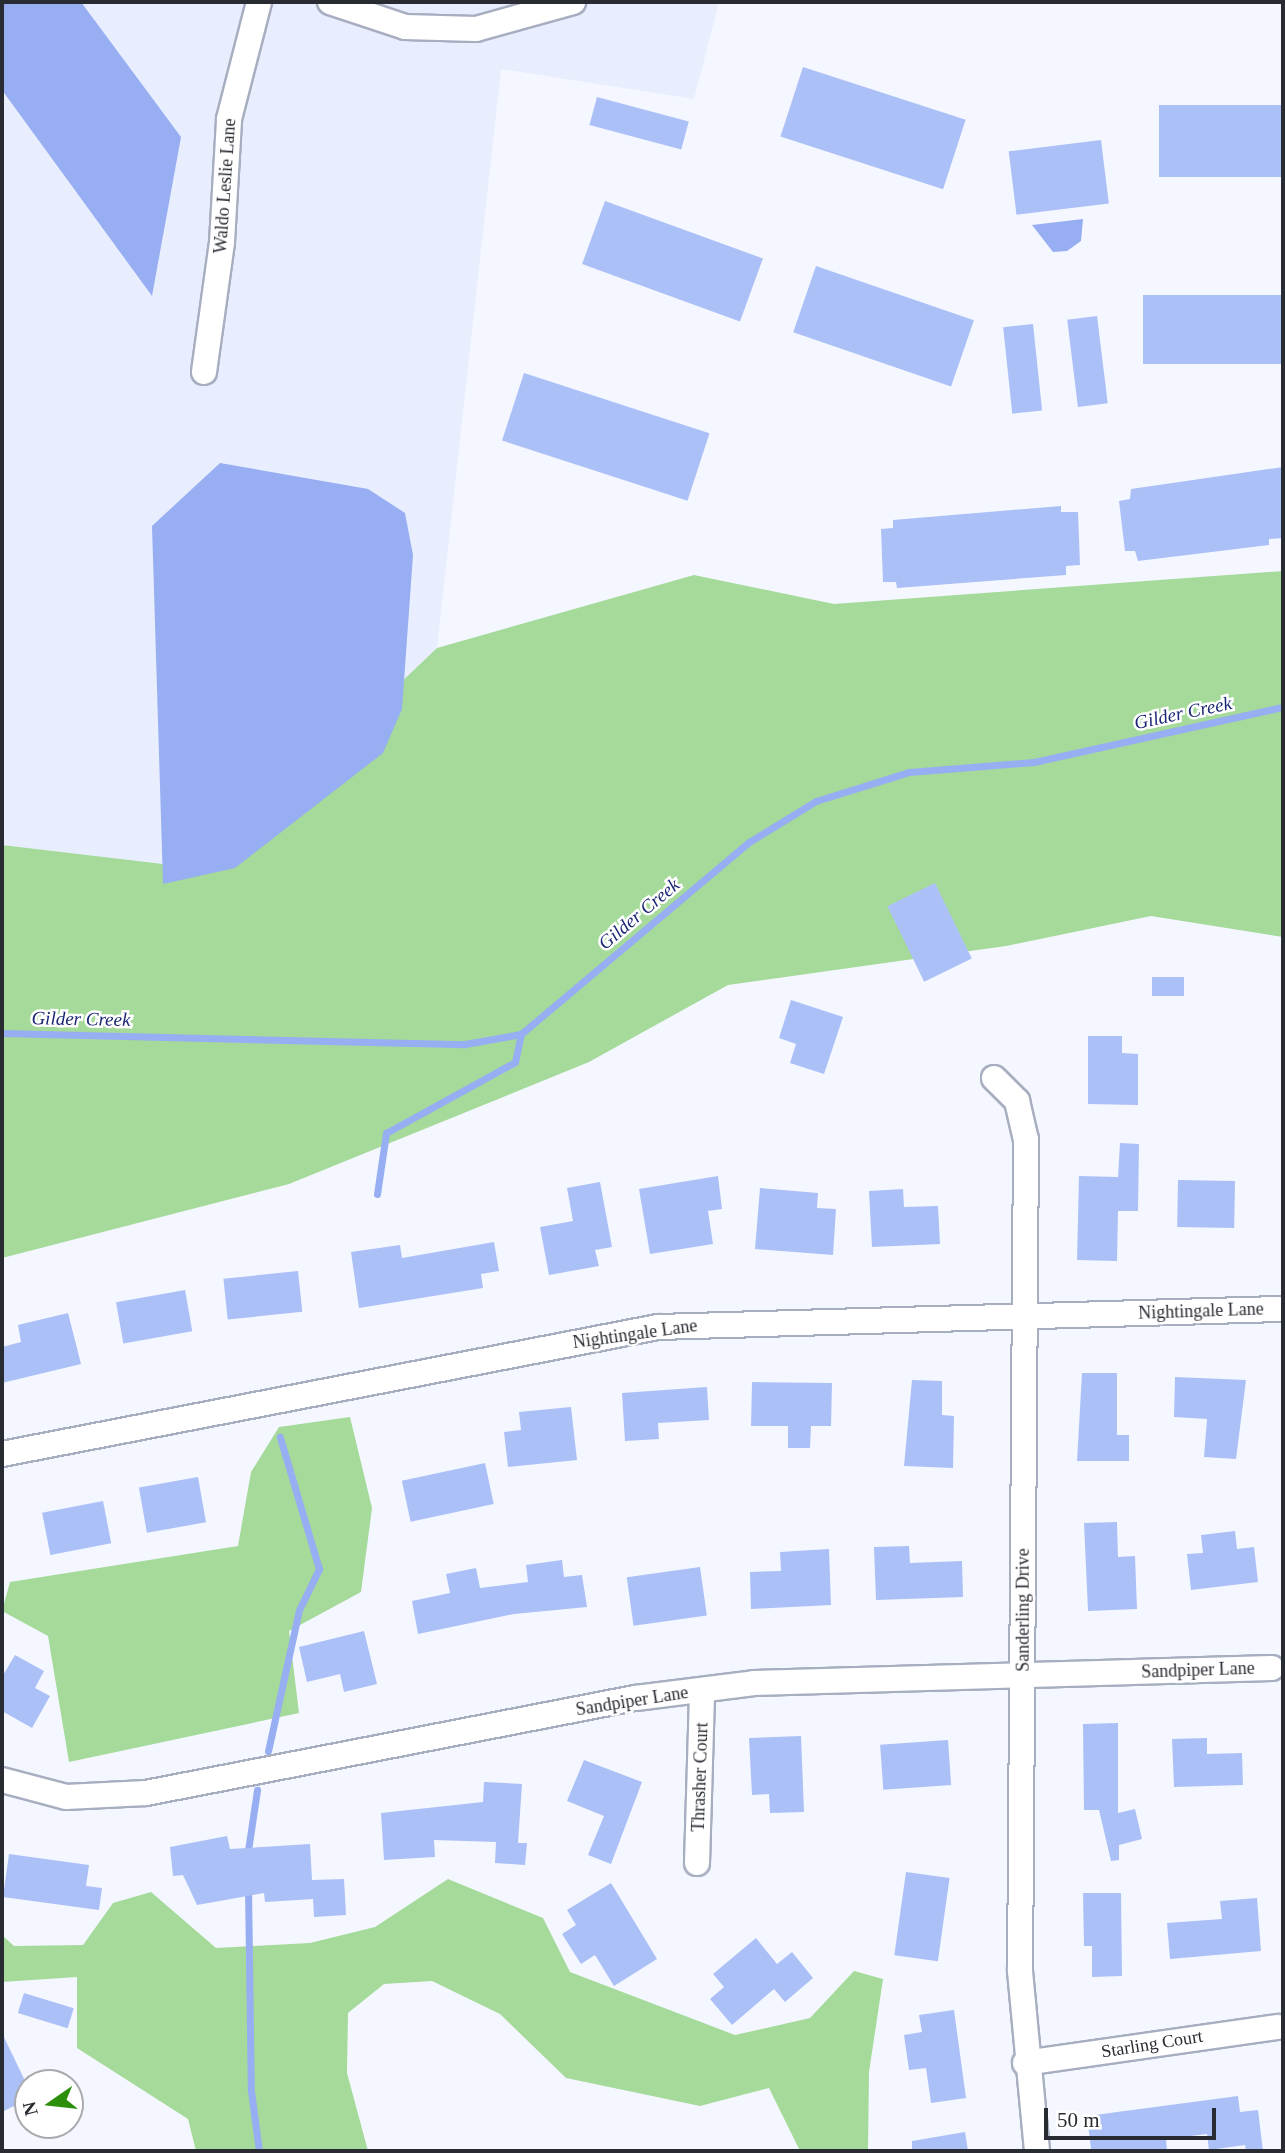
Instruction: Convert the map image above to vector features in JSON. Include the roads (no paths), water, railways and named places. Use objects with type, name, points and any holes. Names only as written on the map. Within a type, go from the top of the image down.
[{"type":"street","name":"Waldo Leslie Lane","points":[[204,372],[222,242],[229,120],[259,2]]},
{"type":"street","points":[[330,2],[405,27],[476,29],[573,2]]},
{"type":"street","name":"Sanderling Drive","points":[[994,1078],[1017,1101],[1026,1139],[1020,1971],[1026,2063],[1037,2151]]},
{"type":"street","name":"Nightingale Lane","points":[[2,1454],[658,1327],[1279,1309]]},
{"type":"street","name":"Sandpiper Lane","points":[[2,1780],[66,1797],[146,1793],[702,1690],[794,1681],[1023,1678],[1272,1668]]},
{"type":"street","name":"Thrasher Court","points":[[697,1863],[702,1690]]},
{"type":"street","name":"Starling Court","points":[[1026,2063],[1278,2026]]},
{"type":"water","points":[[2,2],[81,2],[181,137],[152,296],[2,90]]},
{"type":"water","points":[[1083,219],[1081,241],[1067,251],[1053,252],[1032,225]]},
{"type":"water","points":[[220,463],[368,489],[405,513],[413,555],[402,709],[383,753],[235,868],[163,884],[152,526]]},
{"type":"waterway","name":"Gilder Creek","points":[[2,1033],[465,1044],[521,1034],[749,842],[816,801],[909,772],[1034,762],[1283,707]]},
{"type":"waterway","points":[[377,1194],[386,1133],[515,1062],[521,1034]]},
{"type":"waterway","points":[[268,1751],[299,1610],[319,1569],[280,1437]]},
{"type":"waterway","points":[[247,1857],[257,1790]]},
{"type":"waterway","points":[[248,1887],[251,2091],[259,2151]]}]
